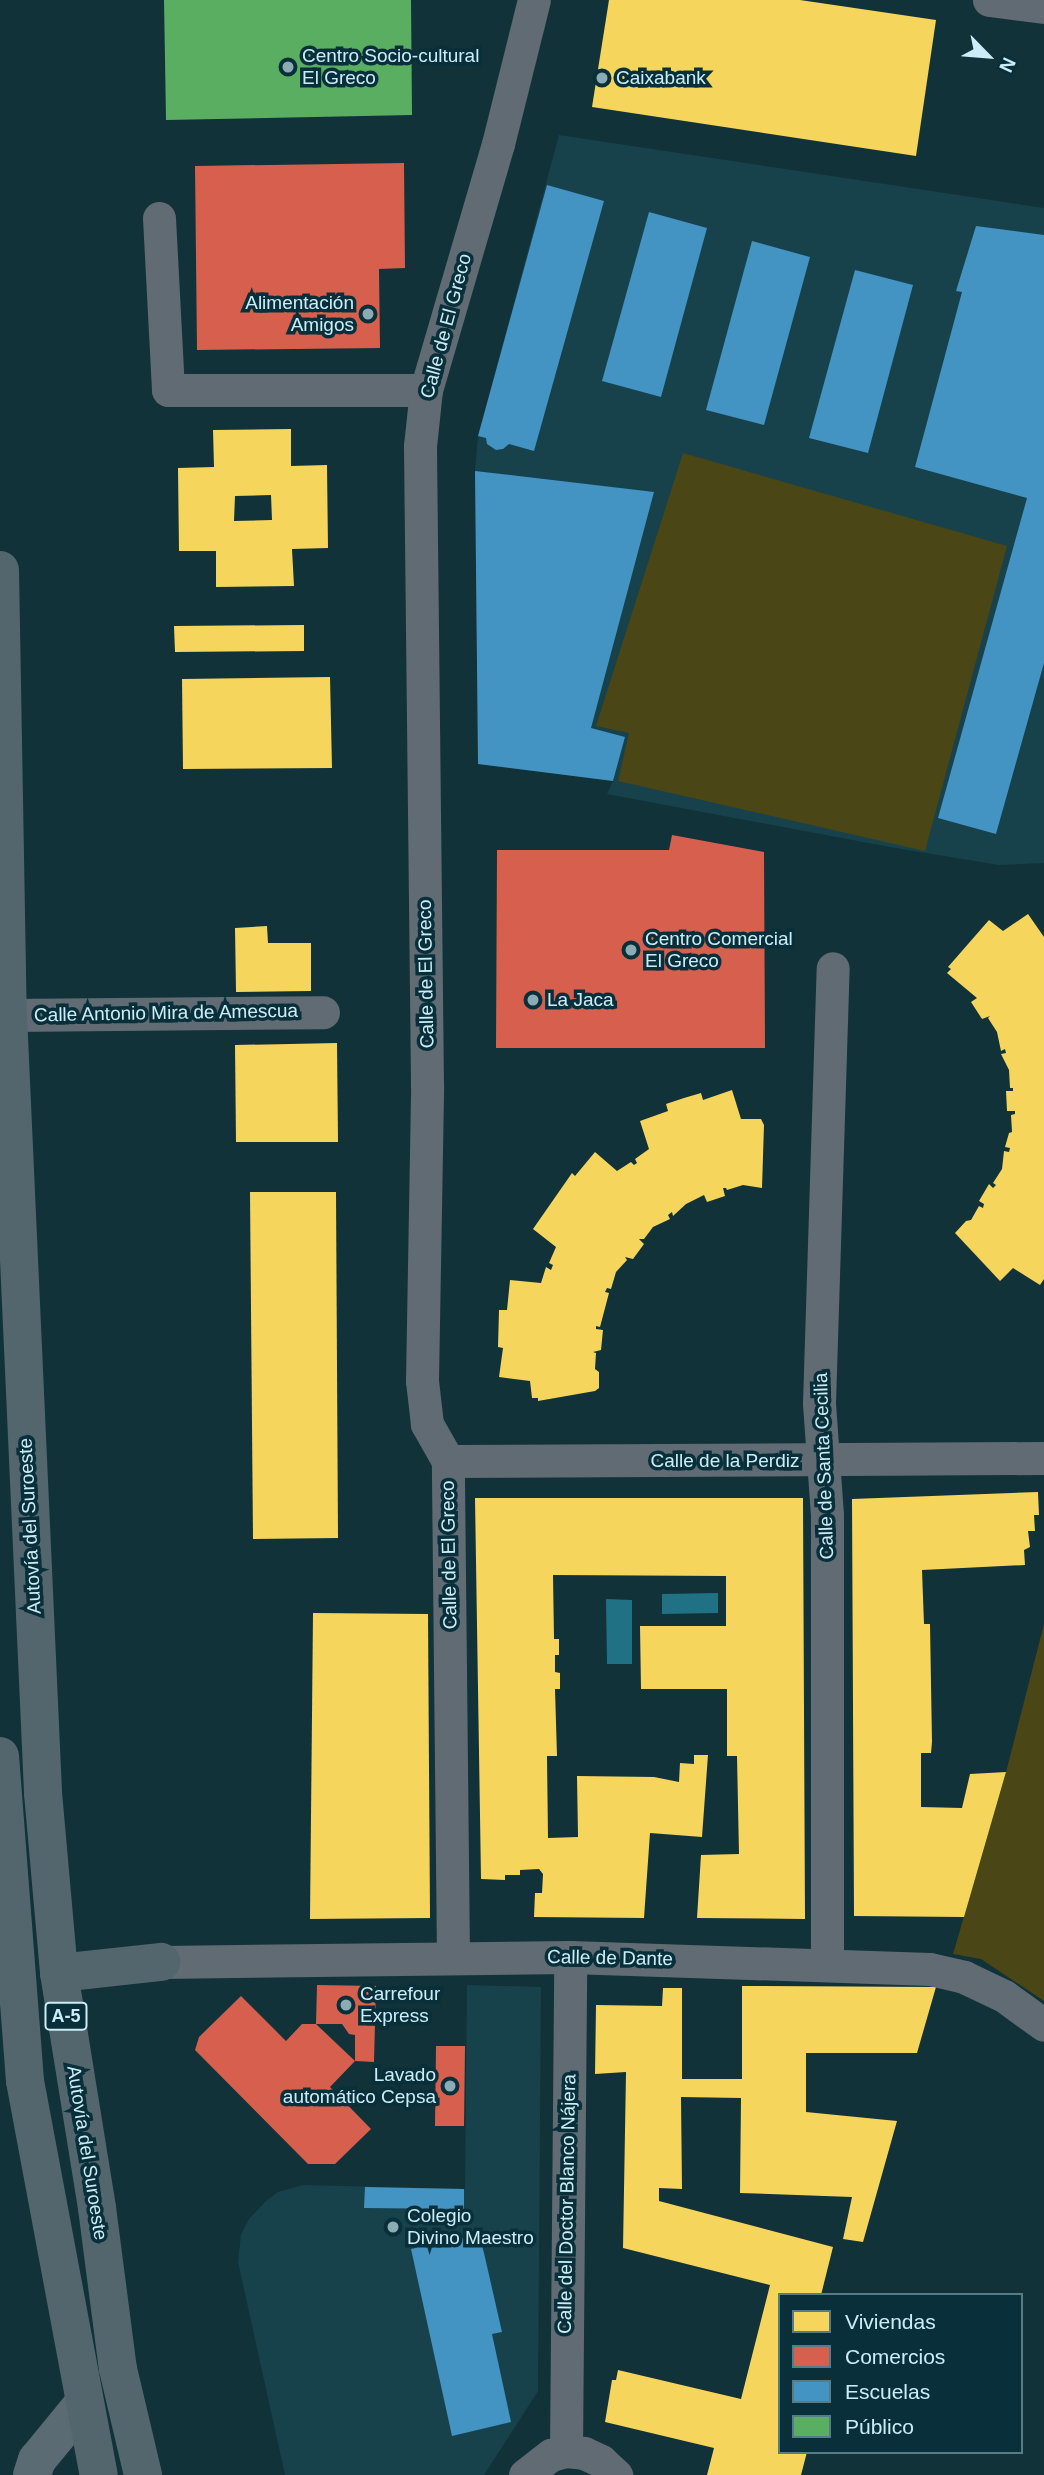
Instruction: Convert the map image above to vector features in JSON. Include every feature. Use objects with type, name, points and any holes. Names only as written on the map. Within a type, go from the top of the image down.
[{"type":"highway","name":"Autovía del Suroeste","points":[[0,570],[8,1015],[38,1700],[59,1973],[97,2208],[118,2369],[143,2475]]},
{"type":"highway","name":"A-5","points":[[0,1756],[25,2081],[83,2404],[99,2475]]},
{"type":"highway","points":[[59,1973],[161,1962]]},
{"type":"main road","points":[[32,2475],[37,2460],[83,2404]]},
{"type":"street","name":"Calle de El Greco","points":[[453,1956],[448,1461],[427,1424],[422,1381],[428,1085],[419,446],[426,390],[498,144],[534,0]]},
{"type":"street","points":[[989,0],[1044,7]]},
{"type":"street","points":[[159,218],[168,390],[426,390]]},
{"type":"street","name":"Calle de Santa Cecilia","points":[[827,1965],[827,1542],[819,1403],[832,968]]},
{"type":"street","name":"Calle Antonio Mira de Amescua","points":[[8,1015],[323,1012]]},
{"type":"street","name":"Calle de la Perdiz","points":[[448,1461],[1044,1458]]},
{"type":"street","name":"Calle de Dante","points":[[161,1962],[453,1956],[570,1957],[930,1969],[964,1977],[1004,1996],[1044,2025]]},
{"type":"street","name":"Calle del Doctor Blanco Nájera","points":[[566,2451],[570,1957]]},
{"type":"street","points":[[526,2475],[536,2463],[566,2451],[584,2453],[601,2461],[615,2475]]},
{"type":"shaded area","points":[[559,135],[1044,208],[1044,863],[999,865],[890,847],[607,794],[613,781],[478,764],[475,471],[478,436]]},
{"type":"shaded area","points":[[683,453],[1007,546],[925,851],[618,781],[629,733],[596,726]]},
{"type":"shaded area","points":[[718,1593],[718,1613],[662,1614],[662,1594]]},
{"type":"shaded area","points":[[606,1599],[632,1600],[632,1664],[607,1664]]},
{"type":"shaded area","points":[[1044,1624],[1044,2001],[981,1959],[953,1954],[1006,1772]]},
{"type":"shaded area","name":"Colegio Divino Maestro","points":[[467,1985],[541,1987],[538,2391],[484,2475],[285,2475],[238,2262],[241,2235],[249,2219],[266,2201],[278,2192],[303,2185],[465,2189]]},
{"type":"building: Viviendas","points":[[609,0],[800,0],[936,20],[916,156],[592,107]]},
{"type":"building: Viviendas","points":[[291,429],[291,466],[327,465],[328,548],[292,549],[294,586],[216,587],[216,551],[179,551],[178,468],[214,467],[213,430]],"holes":[[[271,495],[272,520],[234,521],[235,496]]]},
{"type":"building: Viviendas","points":[[304,625],[304,651],[175,652],[174,626]]},
{"type":"building: Viviendas","points":[[330,677],[332,768],[183,769],[182,679]]},
{"type":"building: Viviendas","points":[[1028,914],[1044,937],[1044,1279],[1040,1285],[1013,1268],[1000,1281],[955,1233],[966,1221],[971,1220],[979,1206],[983,1208],[984,1204],[979,1201],[989,1184],[993,1188],[996,1185],[993,1183],[1002,1169],[1004,1151],[1009,1152],[1010,1148],[1005,1147],[1009,1133],[1012,1132],[1011,1115],[1015,1114],[1015,1111],[1007,1111],[1006,1091],[1013,1091],[1013,1088],[1010,1088],[1009,1070],[1001,1054],[1006,1053],[1005,1049],[1001,1051],[997,1032],[988,1018],[990,1016],[982,1019],[971,1002],[977,998],[947,973],[951,969],[948,967],[989,920],[1003,931]]},
{"type":"building: Viviendas","points":[[267,926],[268,943],[311,943],[311,991],[236,992],[235,928]]},
{"type":"building: Viviendas","points":[[337,1043],[338,1142],[236,1142],[235,1045]]},
{"type":"building: Viviendas","points":[[732,1090],[741,1119],[761,1119],[764,1125],[762,1188],[743,1185],[727,1190],[723,1188],[725,1196],[707,1202],[704,1195],[686,1204],[673,1216],[672,1212],[668,1215],[670,1219],[653,1227],[644,1239],[639,1239],[644,1244],[633,1259],[625,1257],[627,1260],[616,1272],[611,1289],[607,1288],[605,1292],[609,1293],[600,1327],[596,1326],[596,1329],[603,1330],[601,1350],[593,1352],[596,1353],[595,1369],[599,1372],[599,1388],[595,1391],[538,1401],[538,1398],[532,1398],[530,1381],[499,1377],[503,1348],[498,1347],[499,1310],[507,1310],[510,1280],[541,1283],[546,1267],[551,1270],[553,1265],[549,1263],[556,1247],[533,1229],[572,1173],[575,1176],[595,1152],[617,1171],[631,1162],[634,1165],[637,1163],[635,1159],[649,1149],[640,1121],[668,1111],[666,1104],[701,1093],[703,1100]]},
{"type":"building: Viviendas","points":[[250,1192],[336,1192],[338,1538],[253,1539]]},
{"type":"building: Viviendas","points":[[1038,1492],[1039,1515],[1034,1515],[1035,1531],[1028,1531],[1030,1547],[1024,1550],[1025,1565],[922,1570],[924,1624],[930,1624],[932,1742],[931,1753],[921,1753],[921,1807],[962,1808],[970,1774],[1006,1772],[964,1917],[854,1916],[852,1499]]},
{"type":"building: Viviendas","points":[[475,1498],[803,1498],[805,1919],[697,1918],[701,1855],[739,1854],[737,1756],[727,1756],[727,1689],[641,1689],[640,1626],[726,1626],[726,1576],[553,1575],[554,1639],[559,1639],[555,1672],[560,1673],[560,1689],[555,1689],[557,1756],[547,1756],[548,1838],[578,1837],[577,1776],[654,1777],[679,1782],[680,1763],[694,1764],[694,1755],[708,1755],[702,1837],[650,1833],[644,1918],[534,1917],[535,1893],[542,1893],[543,1874],[539,1869],[520,1870],[520,1875],[505,1875],[505,1880],[481,1879]]},
{"type":"building: Viviendas","points":[[313,1613],[428,1614],[430,1918],[310,1919]]},
{"type":"building: Viviendas","points":[[742,1986],[936,1987],[917,2053],[806,2053],[806,2112],[897,2121],[863,2242],[843,2239],[852,2197],[740,2193],[741,2098],[681,2097],[682,2189],[659,2188],[659,2201],[833,2247],[822,2293],[778,2293],[778,2454],[806,2454],[801,2475],[707,2475],[714,2448],[605,2422],[612,2380],[616,2380],[618,2370],[741,2399],[770,2285],[623,2248],[626,2072],[595,2074],[596,2005],[662,2006],[663,1988],[682,1988],[682,2079],[742,2079]]},
{"type":"building: Comercios","points":[[404,163],[405,268],[379,269],[380,348],[197,350],[195,166]]},
{"type":"building: Comercios","name":"Centro Comercial El Greco","points":[[672,835],[764,852],[765,1048],[496,1048],[497,850],[669,850]]},
{"type":"building: Comercios","name":"Carrefour Express","points":[[317,1985],[376,1986],[374,2062],[355,2061],[355,2035],[349,2034],[342,2024],[316,2024]]},
{"type":"building: Comercios","points":[[241,1996],[286,2041],[302,2024],[316,2024],[355,2061],[330,2087],[371,2129],[335,2164],[308,2164],[195,2050],[199,2037]]},
{"type":"building: Comercios","name":"Lavado automático Cepsa","points":[[436,2046],[465,2046],[464,2126],[435,2126]]},
{"type":"building: Escuelas","points":[[547,185],[604,201],[534,451],[509,444],[496,450],[487,444],[486,438],[478,436]]},
{"type":"building: Escuelas","points":[[649,212],[707,228],[661,397],[602,381]]},
{"type":"building: Escuelas","points":[[976,226],[1044,235],[1044,663],[996,834],[938,818],[1027,498],[915,467],[962,292],[956,291]]},
{"type":"building: Escuelas","points":[[752,241],[810,257],[764,425],[706,410]]},
{"type":"building: Escuelas","points":[[855,270],[913,285],[868,453],[809,438]]},
{"type":"building: Escuelas","points":[[475,471],[654,492],[591,728],[625,737],[613,781],[478,764]]},
{"type":"building: Escuelas","points":[[365,2187],[464,2189],[464,2209],[364,2208]]},
{"type":"building: Escuelas","points":[[467,2237],[468,2244],[481,2242],[484,2253],[502,2332],[492,2334],[511,2422],[452,2436],[411,2249]]},
{"type":"building: Público","name":"Centro Socio-cultural El Greco","points":[[164,0],[411,0],[412,115],[166,120]]},
{"type":"place","name":"Centro Socio-cultural El Greco","points":[[288,67]]},
{"type":"place","name":"Caixabank","points":[[602,78]]},
{"type":"place","name":"Alimentación Amigos","points":[[368,314]]},
{"type":"place","name":"Centro Comercial El Greco","points":[[631,950]]},
{"type":"place","name":"La Jaca","points":[[533,1000]]},
{"type":"place","name":"Carrefour Express","points":[[346,2005]]},
{"type":"place","name":"Lavado automático Cepsa","points":[[450,2086]]},
{"type":"place","name":"Colegio Divino Maestro","points":[[393,2227]]}]
